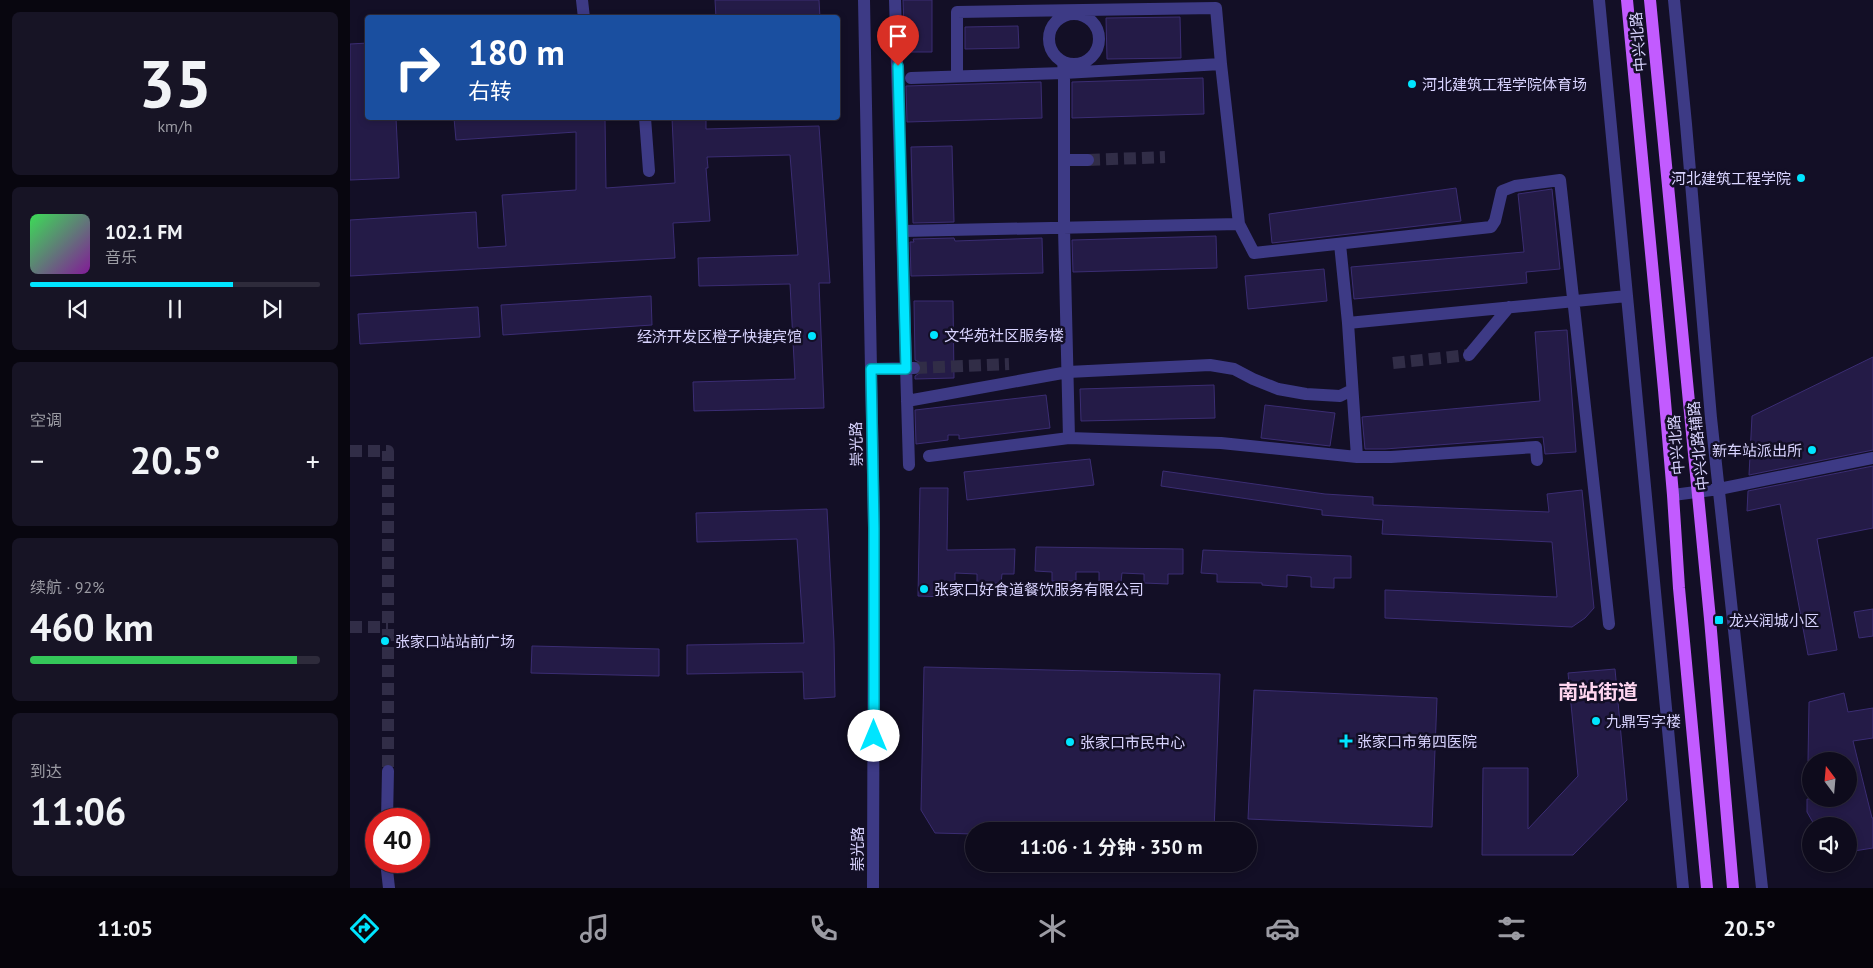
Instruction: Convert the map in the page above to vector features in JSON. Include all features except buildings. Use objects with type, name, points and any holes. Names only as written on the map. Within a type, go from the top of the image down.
[{"type":"main road","name":"中兴北路","points":[[1627,0],[1674,495],[1679,588],[1707,888]]},
{"type":"main road","name":"中兴北路","points":[[1650,0],[1710,619],[1733,888]]},
{"type":"street","points":[[582,0],[584,15]]},
{"type":"street","name":"崇光路","points":[[864,0],[874,528],[873,888]]},
{"type":"street","points":[[895,0],[910,368],[907,400],[909,465]]},
{"type":"street","points":[[1599,0],[1682,888]]},
{"type":"street","name":"中兴北路辅路","points":[[1674,0],[1719,489],[1762,888]]},
{"type":"street","points":[[1069,438],[1064,228],[1064,68],[1051,50],[1048,34],[1051,26],[1072,8]]},
{"type":"street","points":[[1064,68],[1087,60],[1098,47],[1098,31],[1094,23],[1088,17],[1072,8]]},
{"type":"street","points":[[957,76],[957,12],[1072,8],[1216,8],[1239,224],[1254,253],[1491,226],[1495,221],[1502,191],[1515,186],[1560,180],[1609,624]]},
{"type":"street","points":[[911,78],[1064,68],[1221,64]]},
{"type":"street","points":[[645,120],[649,171]]},
{"type":"street","points":[[1064,160],[1088,160]]},
{"type":"street","points":[[903,231],[1239,224]]},
{"type":"street","points":[[1340,244],[1348,323],[1357,457]]},
{"type":"street","points":[[1348,323],[1627,296]]},
{"type":"street","points":[[1469,355],[1509,307]]},
{"type":"street","points":[[907,400],[1068,372],[1210,365],[1234,369],[1278,389],[1306,394],[1340,396],[1352,390]]},
{"type":"street","points":[[871,369],[910,368]]},
{"type":"street","points":[[929,456],[1069,438],[1221,443],[1357,457],[1391,457],[1536,447],[1537,460]]},
{"type":"street","points":[[1674,495],[1719,489],[1873,458]]},
{"type":"street","points":[[387,808],[388,771]]},
{"type":"street","points":[[387,873],[389,888]]},
{"type":"tunnel","points":[[1088,160],[1165,157]]},
{"type":"tunnel","points":[[1393,363],[1469,355]]},
{"type":"tunnel","points":[[915,368],[1009,364]]},
{"type":"tunnel","points":[[350,451],[388,451],[388,771]]},
{"type":"tunnel","points":[[350,627],[388,627]]},
{"type":"place","name":"河北建筑工程学院体育场","points":[[1412,84]]},
{"type":"place","name":"河北建筑工程学院","points":[[1801,178]]},
{"type":"place","name":"文华苑社区服务楼","points":[[934,335]]},
{"type":"place","name":"经济开发区橙子快捷宾馆","points":[[812,336]]},
{"type":"place","name":"新车站派出所","points":[[1812,450]]},
{"type":"place","name":"张家口好食道餐饮服务有限公司","points":[[924,589]]},
{"type":"place","name":"龙兴润城小区","points":[[1719,620]]},
{"type":"place","name":"张家口站站前广场","points":[[385,641]]},
{"type":"place","name":"九鼎写字楼","points":[[1596,721]]},
{"type":"place","name":"张家口市第四医院","points":[[1346,741]]},
{"type":"place","name":"张家口市民中心","points":[[1070,742]]},
{"type":"district","name":"南站街道","points":[[1598,692]]},
{"type":"route","points":[[874,736],[874,528],[871,369],[906,369],[898,66]]}]
